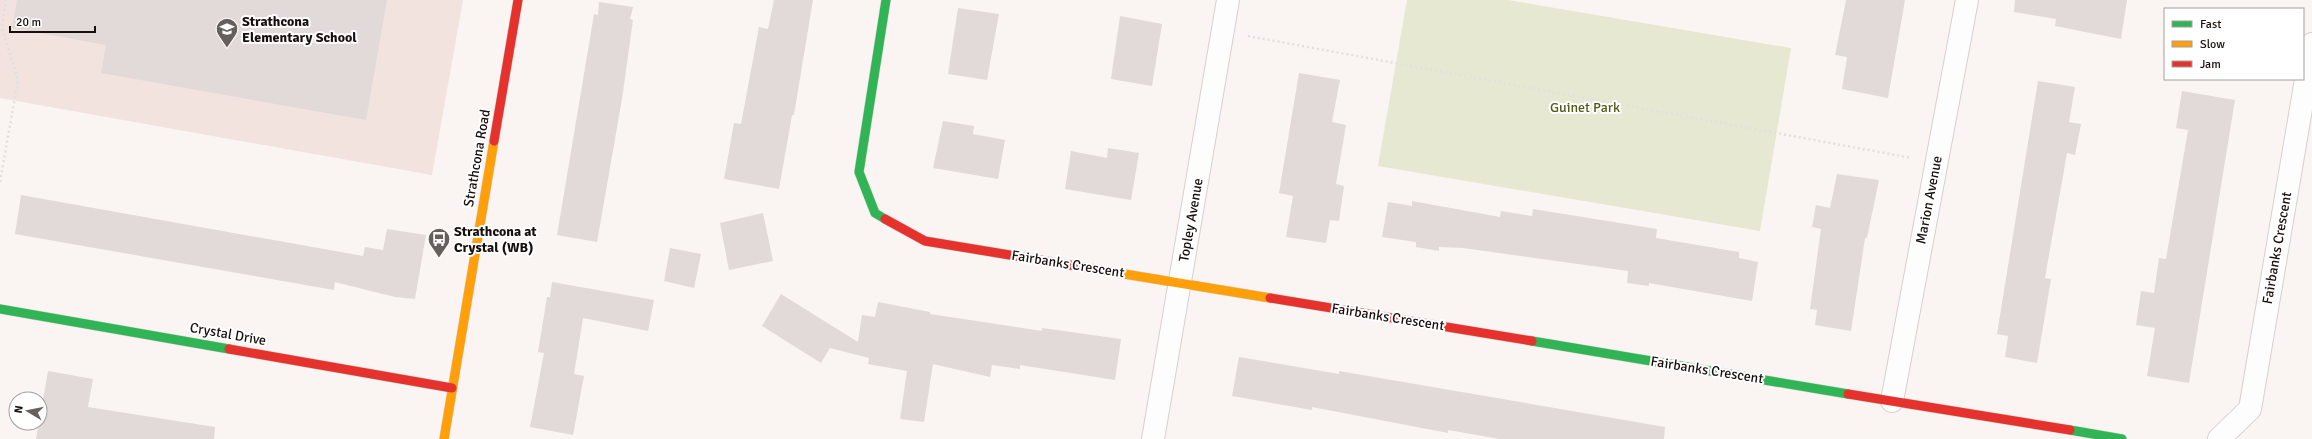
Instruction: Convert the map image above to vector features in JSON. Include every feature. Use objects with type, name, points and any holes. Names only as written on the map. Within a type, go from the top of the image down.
[{"type":"street","name":"Strathcona Road","points":[[444,439],[518,0]]},
{"type":"street","name":"Fairbanks Crescent","points":[[886,0],[858,172],[875,213],[924,241],[2122,439]]},
{"type":"street","name":"Topley Avenue","points":[[1153,439],[1228,0]]},
{"type":"street","name":"Marion Avenue","points":[[1892,401],[1967,0]]},
{"type":"street","name":"Fairbanks Crescent","points":[[2218,439],[2250,409],[2312,44]]},
{"type":"street","name":"Crystal Drive","points":[[0,308],[452,388]]},
{"type":"path","points":[[0,182],[18,80],[2,28],[6,0]]},
{"type":"path","points":[[1223,32],[1936,162]]},
{"type":"shaded area","name":"Strathcona Elementary School","points":[[0,0],[463,0],[432,175],[0,98]]},
{"type":"green space","name":"Guinet Park","points":[[1407,0],[1508,0],[1791,48],[1760,231],[1378,166]]},
{"type":"building","points":[[17,0],[387,0],[366,120],[101,73],[106,45],[12,28]]},
{"type":"building","points":[[774,0],[813,0],[794,115],[792,115],[779,189],[724,179],[734,123],[741,124],[759,27],[768,29]]},
{"type":"building","points":[[1846,0],[1905,0],[1888,98],[1842,89],[1847,57],[1835,55]]},
{"type":"building","points":[[2015,0],[2127,0],[2121,39],[2055,26],[2056,19],[2014,12]]},
{"type":"building","points":[[599,2],[633,7],[630,19],[633,20],[622,99],[597,242],[557,235],[594,14],[598,15]]},
{"type":"building","points":[[958,8],[999,14],[987,80],[948,74]]},
{"type":"building","points":[[1120,16],[1162,24],[1152,86],[1111,79]]},
{"type":"building","points":[[1299,73],[1340,80],[1332,122],[1346,125],[1336,184],[1344,186],[1339,221],[1330,220],[1326,243],[1286,237],[1293,196],[1279,193]]},
{"type":"building","points":[[2038,81],[2075,87],[2069,122],[2081,124],[2075,155],[2067,153],[2045,278],[2051,279],[2037,363],[2005,357],[2008,336],[1997,334]]},
{"type":"building","points":[[2182,91],[2235,100],[2189,383],[2147,376],[2155,328],[2136,325],[2141,291],[2154,293],[2159,258],[2166,259],[2188,130],[2176,128]]},
{"type":"building","points":[[943,121],[974,126],[973,134],[1005,140],[998,179],[933,168]]},
{"type":"building","points":[[1108,148],[1139,153],[1131,200],[1065,189],[1071,151],[1107,158]]},
{"type":"building","points":[[1837,174],[1879,180],[1867,238],[1865,238],[1851,331],[1815,325],[1817,310],[1810,309],[1821,229],[1812,227],[1816,205],[1830,208]]},
{"type":"building","points":[[21,195],[363,256],[365,247],[383,250],[387,229],[426,235],[415,299],[395,297],[335,282],[334,290],[15,234]]},
{"type":"building","points":[[1412,201],[1500,217],[1501,211],[1532,216],[1533,209],[1657,229],[1656,238],[1739,252],[1739,258],[1758,262],[1752,301],[1649,283],[1649,286],[1627,283],[1628,271],[1463,248],[1439,247],[1439,251],[1416,247],[1416,242],[1382,237],[1388,202],[1412,206]]},
{"type":"building","points":[[763,213],[773,261],[729,270],[720,223]]},
{"type":"building","points":[[670,248],[701,254],[694,288],[664,281]]},
{"type":"building","points":[[552,282],[654,300],[648,331],[583,318],[574,374],[584,376],[573,435],[530,427],[544,353],[538,352],[547,297],[550,297]]},
{"type":"building","points":[[781,294],[858,342],[862,315],[875,317],[878,302],[930,312],[930,314],[1042,331],[1042,328],[1121,339],[1115,380],[1020,365],[1020,369],[992,365],[990,377],[933,364],[924,422],[900,419],[907,371],[868,364],[869,358],[830,348],[821,363],[762,326]]},
{"type":"building","points":[[1239,357],[1339,374],[1339,371],[1665,427],[1664,439],[1500,439],[1448,430],[1448,433],[1312,407],[1312,410],[1232,396]]},
{"type":"building","points":[[48,371],[93,379],[88,407],[215,427],[214,439],[36,439],[37,431],[48,431],[48,391],[44,391]]},
{"type":"traffic: fast","points":[[885,219],[875,213],[859,172],[886,0]]},
{"type":"traffic: fast","points":[[0,309],[229,349]]},
{"type":"traffic: fast","points":[[1532,341],[1848,394]]},
{"type":"traffic: fast","points":[[2070,430],[2122,439]]},
{"type":"traffic: slow","points":[[444,439],[494,141]]},
{"type":"traffic: slow","points":[[1088,268],[1270,298]]},
{"type":"traffic: jam","points":[[494,141],[518,0]]},
{"type":"traffic: jam","points":[[885,219],[925,241],[1088,268]]},
{"type":"traffic: jam","points":[[1270,298],[1532,341]]},
{"type":"traffic: jam","points":[[229,349],[452,388]]},
{"type":"traffic: jam","points":[[1848,394],[2070,430]]},
{"type":"place","name":"Strathcona Elementary School","points":[[227,48]]},
{"type":"place","name":"Strathcona at Crystal (WB)","points":[[439,258]]}]
